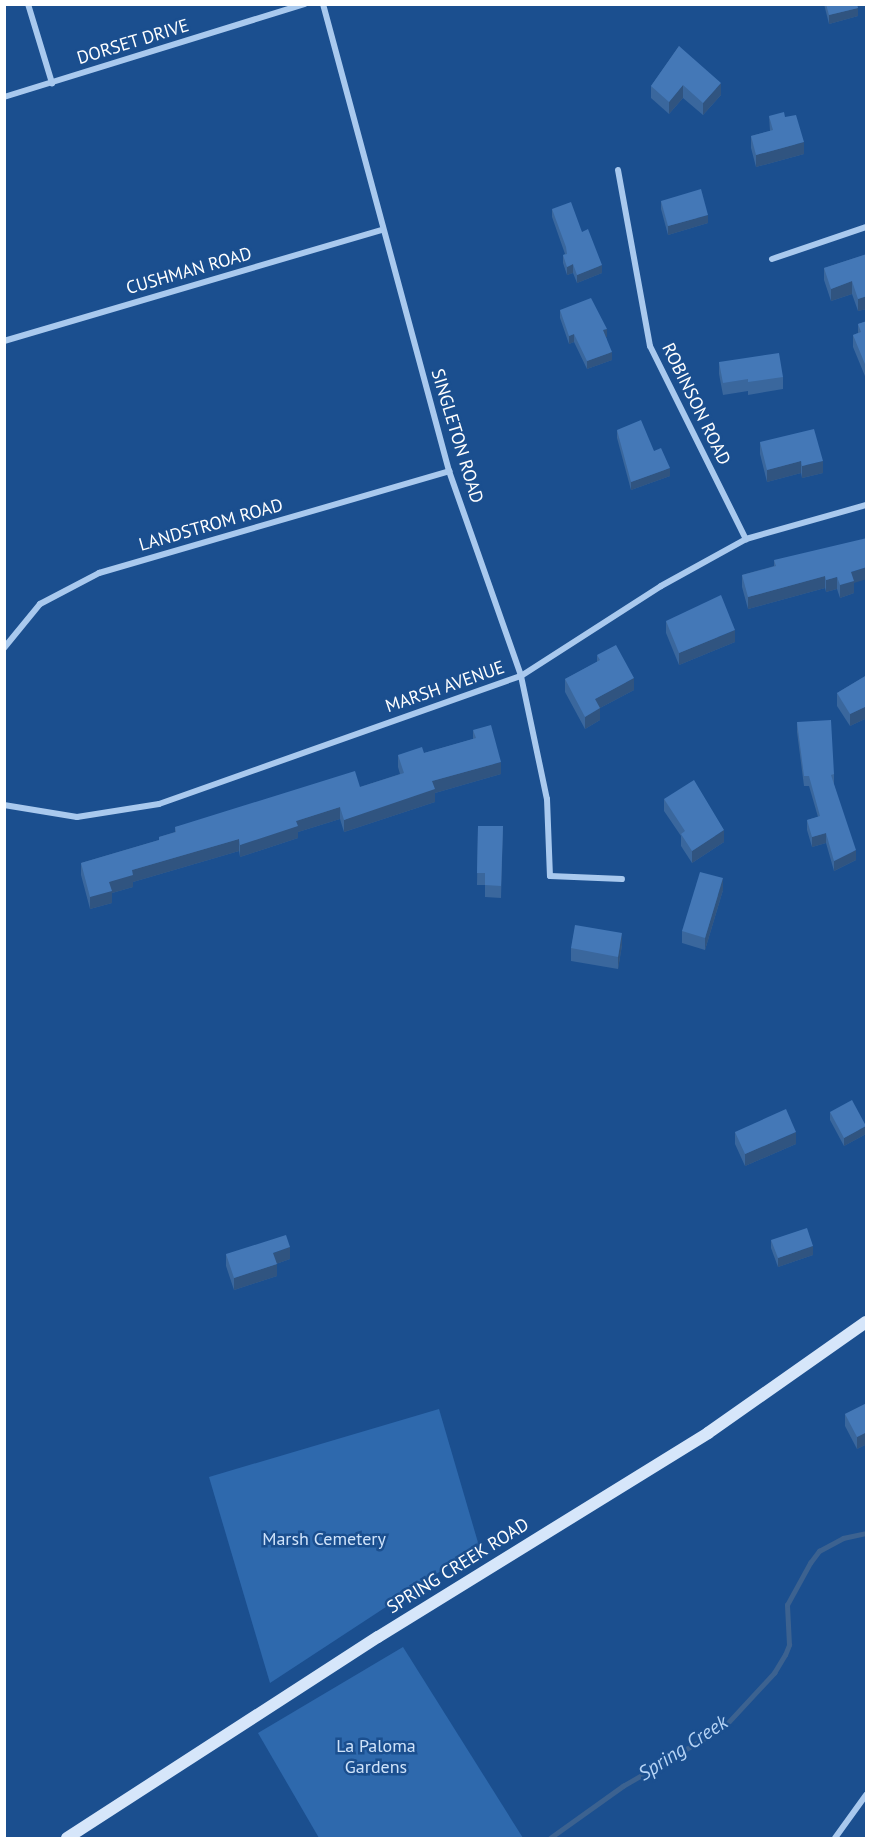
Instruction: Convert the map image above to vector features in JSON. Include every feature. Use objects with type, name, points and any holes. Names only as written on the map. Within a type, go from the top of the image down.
[{"type":"main road","name":"SPRING CREEK ROAD","points":[[67,1839],[378,1637],[708,1433],[867,1322]]},
{"type":"street","points":[[28,4],[52,83]]},
{"type":"street","name":"DORSET DRIVE","points":[[4,97],[305,4]]},
{"type":"street","name":"SINGLETON ROAD","points":[[323,4],[382,231],[450,471],[520,676],[548,799],[550,876],[622,879]]},
{"type":"street","name":"ROBINSON ROAD","points":[[618,170],[650,346],[746,538]]},
{"type":"street","points":[[772,259],[867,227]]},
{"type":"street","name":"CUSHMAN ROAD","points":[[4,341],[382,231]]},
{"type":"street","name":"LANDSTROM ROAD","points":[[4,648],[40,604],[99,573],[450,471]]},
{"type":"street","name":"MARSH AVENUE","points":[[4,805],[77,816],[159,804],[520,676],[661,586],[746,538],[867,505]]},
{"type":"street","points":[[835,1839],[867,1796]]},
{"type":"green space","name":"Marsh Cemetery","points":[[439,1409],[479,1546],[270,1683],[209,1477]]},
{"type":"green space","name":"La Paloma Gardens","points":[[403,1647],[523,1838],[319,1838],[258,1733]]},
{"type":"building","points":[[826,4],[857,4],[858,8],[829,15]]},
{"type":"building","points":[[679,46],[721,83],[703,103],[683,85],[669,102],[651,86]]},
{"type":"building","points":[[784,112],[785,117],[796,115],[804,142],[756,155],[751,136],[773,130],[769,116]]},
{"type":"building","points":[[701,189],[708,215],[668,226],[661,201]]},
{"type":"building","points":[[571,202],[582,232],[588,229],[602,265],[577,275],[573,264],[567,267],[563,255],[567,254],[566,247],[552,209]]},
{"type":"building","points":[[867,254],[867,296],[858,299],[852,281],[831,289],[824,268]]},
{"type":"building","points":[[591,298],[607,329],[603,330],[612,352],[587,361],[574,334],[569,336],[560,310]]},
{"type":"building","points":[[867,321],[867,369],[853,335],[861,332],[858,324]]},
{"type":"building","points":[[779,353],[783,377],[723,383],[719,362]]},
{"type":"building","points":[[641,420],[654,451],[661,448],[670,468],[631,482],[617,430]]},
{"type":"building","points":[[814,429],[823,461],[802,466],[801,461],[767,470],[760,442]]},
{"type":"building","points":[[867,538],[867,567],[851,572],[854,581],[840,585],[837,577],[826,580],[825,576],[748,597],[742,575],[776,566],[774,560]]},
{"type":"building","points":[[721,595],[735,630],[679,653],[666,621]]},
{"type":"building","points":[[616,645],[634,678],[595,699],[600,708],[585,717],[565,679],[600,660],[597,655]]},
{"type":"building","points":[[867,675],[867,706],[850,714],[837,693]]},
{"type":"building","points":[[831,720],[834,774],[831,775],[856,850],[834,861],[826,833],[812,837],[807,820],[820,816],[809,776],[804,776],[797,722]]},
{"type":"building","points":[[491,725],[501,762],[432,781],[435,789],[344,820],[340,807],[296,821],[298,826],[240,845],[239,839],[132,870],[133,875],[109,882],[112,891],[90,897],[81,863],[159,840],[159,837],[176,832],[175,827],[355,771],[360,787],[404,773],[398,755],[422,747],[424,753],[476,738],[473,730]]},
{"type":"building","points":[[694,780],[724,830],[692,851],[681,834],[685,831],[664,799]]},
{"type":"building","points":[[478,826],[503,826],[501,886],[485,885],[485,873],[477,873]]},
{"type":"building","points":[[700,872],[723,878],[705,938],[682,931]]},
{"type":"building","points":[[575,925],[622,933],[618,957],[571,948]]},
{"type":"building","points":[[852,1100],[866,1126],[844,1138],[830,1112]]},
{"type":"building","points":[[786,1109],[796,1132],[745,1154],[735,1132]]},
{"type":"building","points":[[807,1228],[813,1246],[778,1258],[771,1240]]},
{"type":"building","points":[[286,1235],[290,1247],[273,1253],[277,1264],[234,1278],[226,1254]]},
{"type":"building","points":[[867,1403],[867,1432],[857,1437],[845,1414]]},
{"type":"waterway","name":"Spring Creek","points":[[550,1838],[623,1786],[724,1727],[774,1673],[785,1655],[789,1645],[787,1605],[810,1563],[819,1551],[843,1538],[866,1533]]}]
